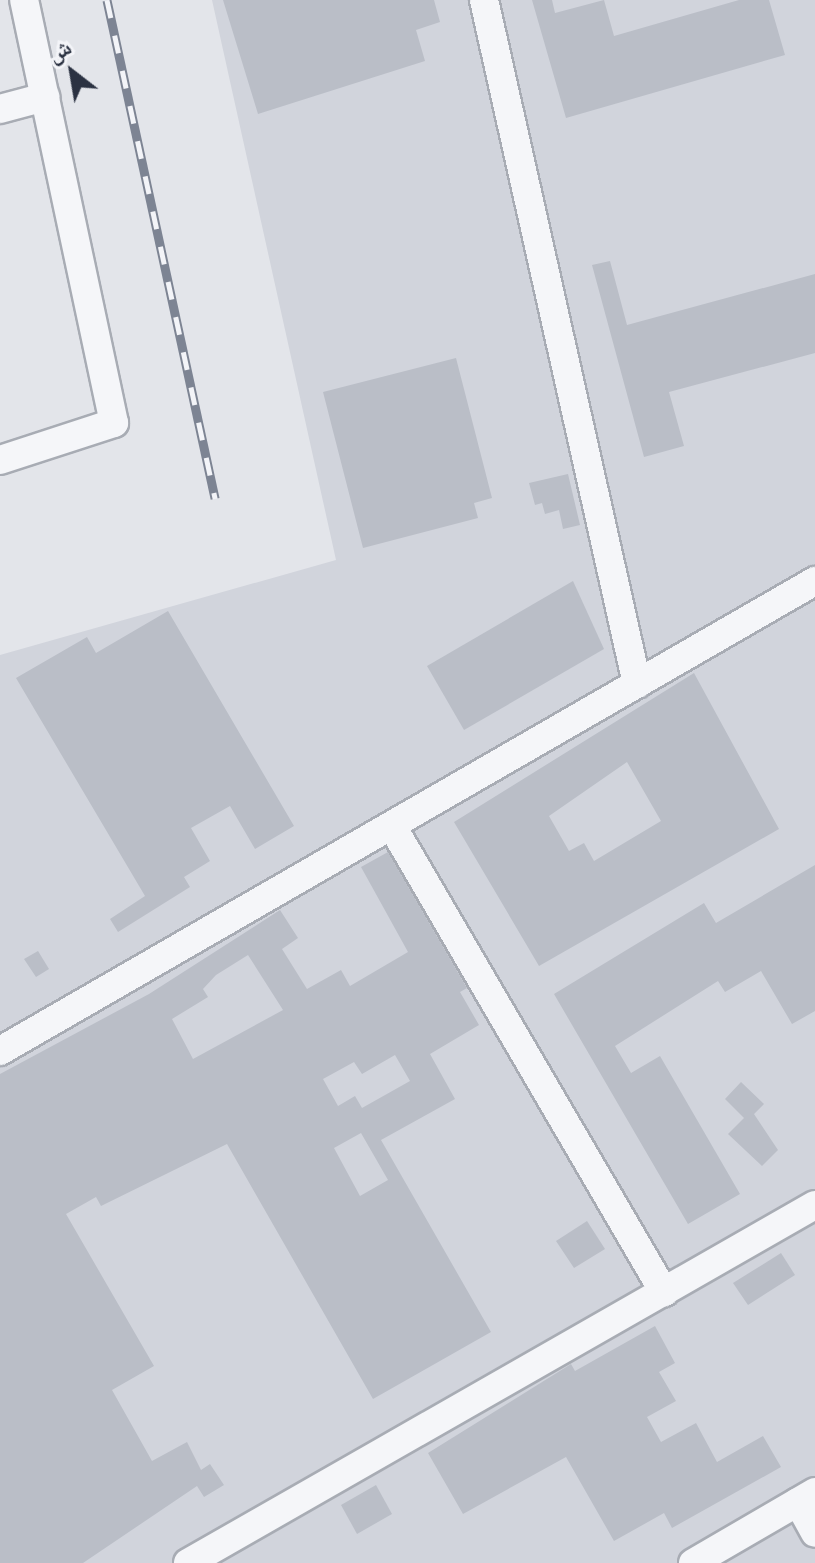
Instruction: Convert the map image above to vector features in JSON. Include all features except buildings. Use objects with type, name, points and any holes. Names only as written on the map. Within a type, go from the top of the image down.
[{"type":"street","points":[[0,460],[114,423],[24,0]]},
{"type":"street","points":[[484,0],[637,684]]},
{"type":"street","points":[[0,109],[45,97]]},
{"type":"street","points":[[0,1051],[815,581]]},
{"type":"street","points":[[392,826],[664,1292]]},
{"type":"street","points":[[188,1563],[815,1205]]},
{"type":"street","points":[[693,1563],[806,1497],[815,1533]]},
{"type":"shaded area","points":[[212,0],[815,0],[815,1563],[0,1563],[0,655],[336,560]]},
{"type":"railway","points":[[107,0],[215,498]]}]
